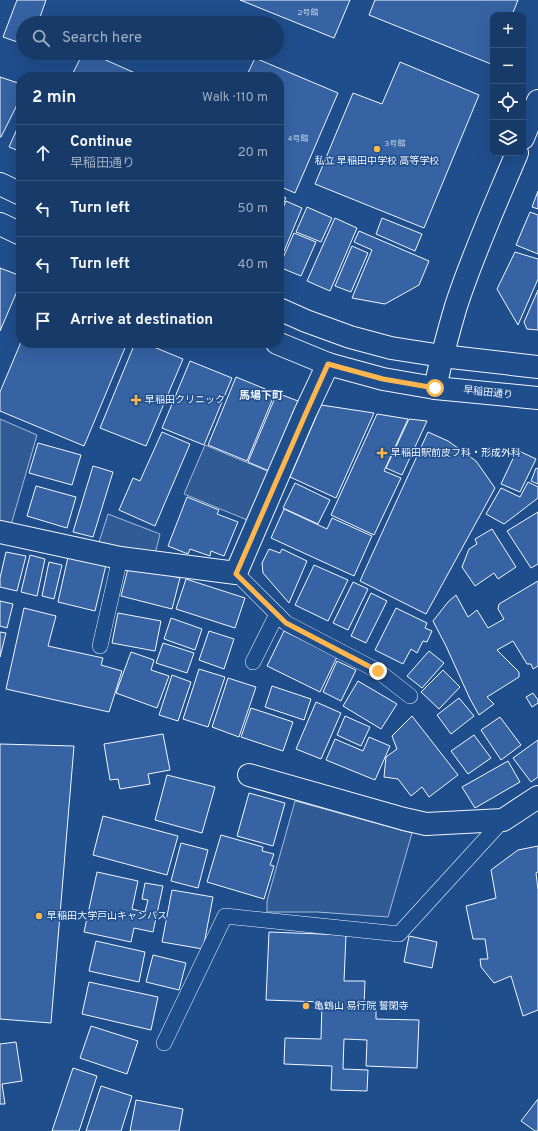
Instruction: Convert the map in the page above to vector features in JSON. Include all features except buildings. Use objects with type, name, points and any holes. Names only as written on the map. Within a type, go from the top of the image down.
[{"type":"street","points":[[526,131],[538,101]]},
{"type":"street","points":[[435,388],[442,356],[457,305],[474,256],[516,156]]},
{"type":"street","points":[[0,184],[16,192]]},
{"type":"street","points":[[0,224],[16,232]]},
{"type":"street","points":[[284,311],[350,337],[391,348],[442,356],[538,367]]},
{"type":"street","name":"早稲田通り","points":[[284,346],[328,364],[383,379],[435,388],[538,398]]},
{"type":"street","points":[[0,532],[120,558],[236,574],[328,364]]},
{"type":"street","points":[[249,775],[426,824],[502,820],[538,796]]},
{"type":"lane","points":[[100,646],[120,558]]},
{"type":"lane","points":[[236,574],[286,623],[378,671],[410,696]]},
{"type":"lane","points":[[253,662],[276,614]]},
{"type":"lane","points":[[164,1042],[225,916],[400,934],[502,820]]},
{"type":"shaded area","points":[[0,419],[37,435],[11,525],[0,523]]},
{"type":"shaded area","points":[[205,445],[272,473],[252,522],[184,494]]},
{"type":"shaded area","points":[[108,514],[160,534],[155,554],[99,542]]},
{"type":"shaded area","points":[[295,801],[412,833],[388,917],[317,912],[267,912],[267,901]]},
{"type":"place","name":"私立 早稲田中学校 高等学校","points":[[377,149]]},
{"type":"place","name":"早稲田クリニック","points":[[136,400]]},
{"type":"place","name":"早稲田駅前皮フ科・形成外科","points":[[382,453]]},
{"type":"place","name":"早稲田大学戸山キャンパス","points":[[39,916]]},
{"type":"place","name":"亀鶴山 易行院 誓閑寺","points":[[306,1006]]},
{"type":"district","name":"馬場下町","points":[[261,396]]},
{"type":"route","points":[[378,671],[286,623],[236,574],[328,364],[383,379],[435,388]]}]
